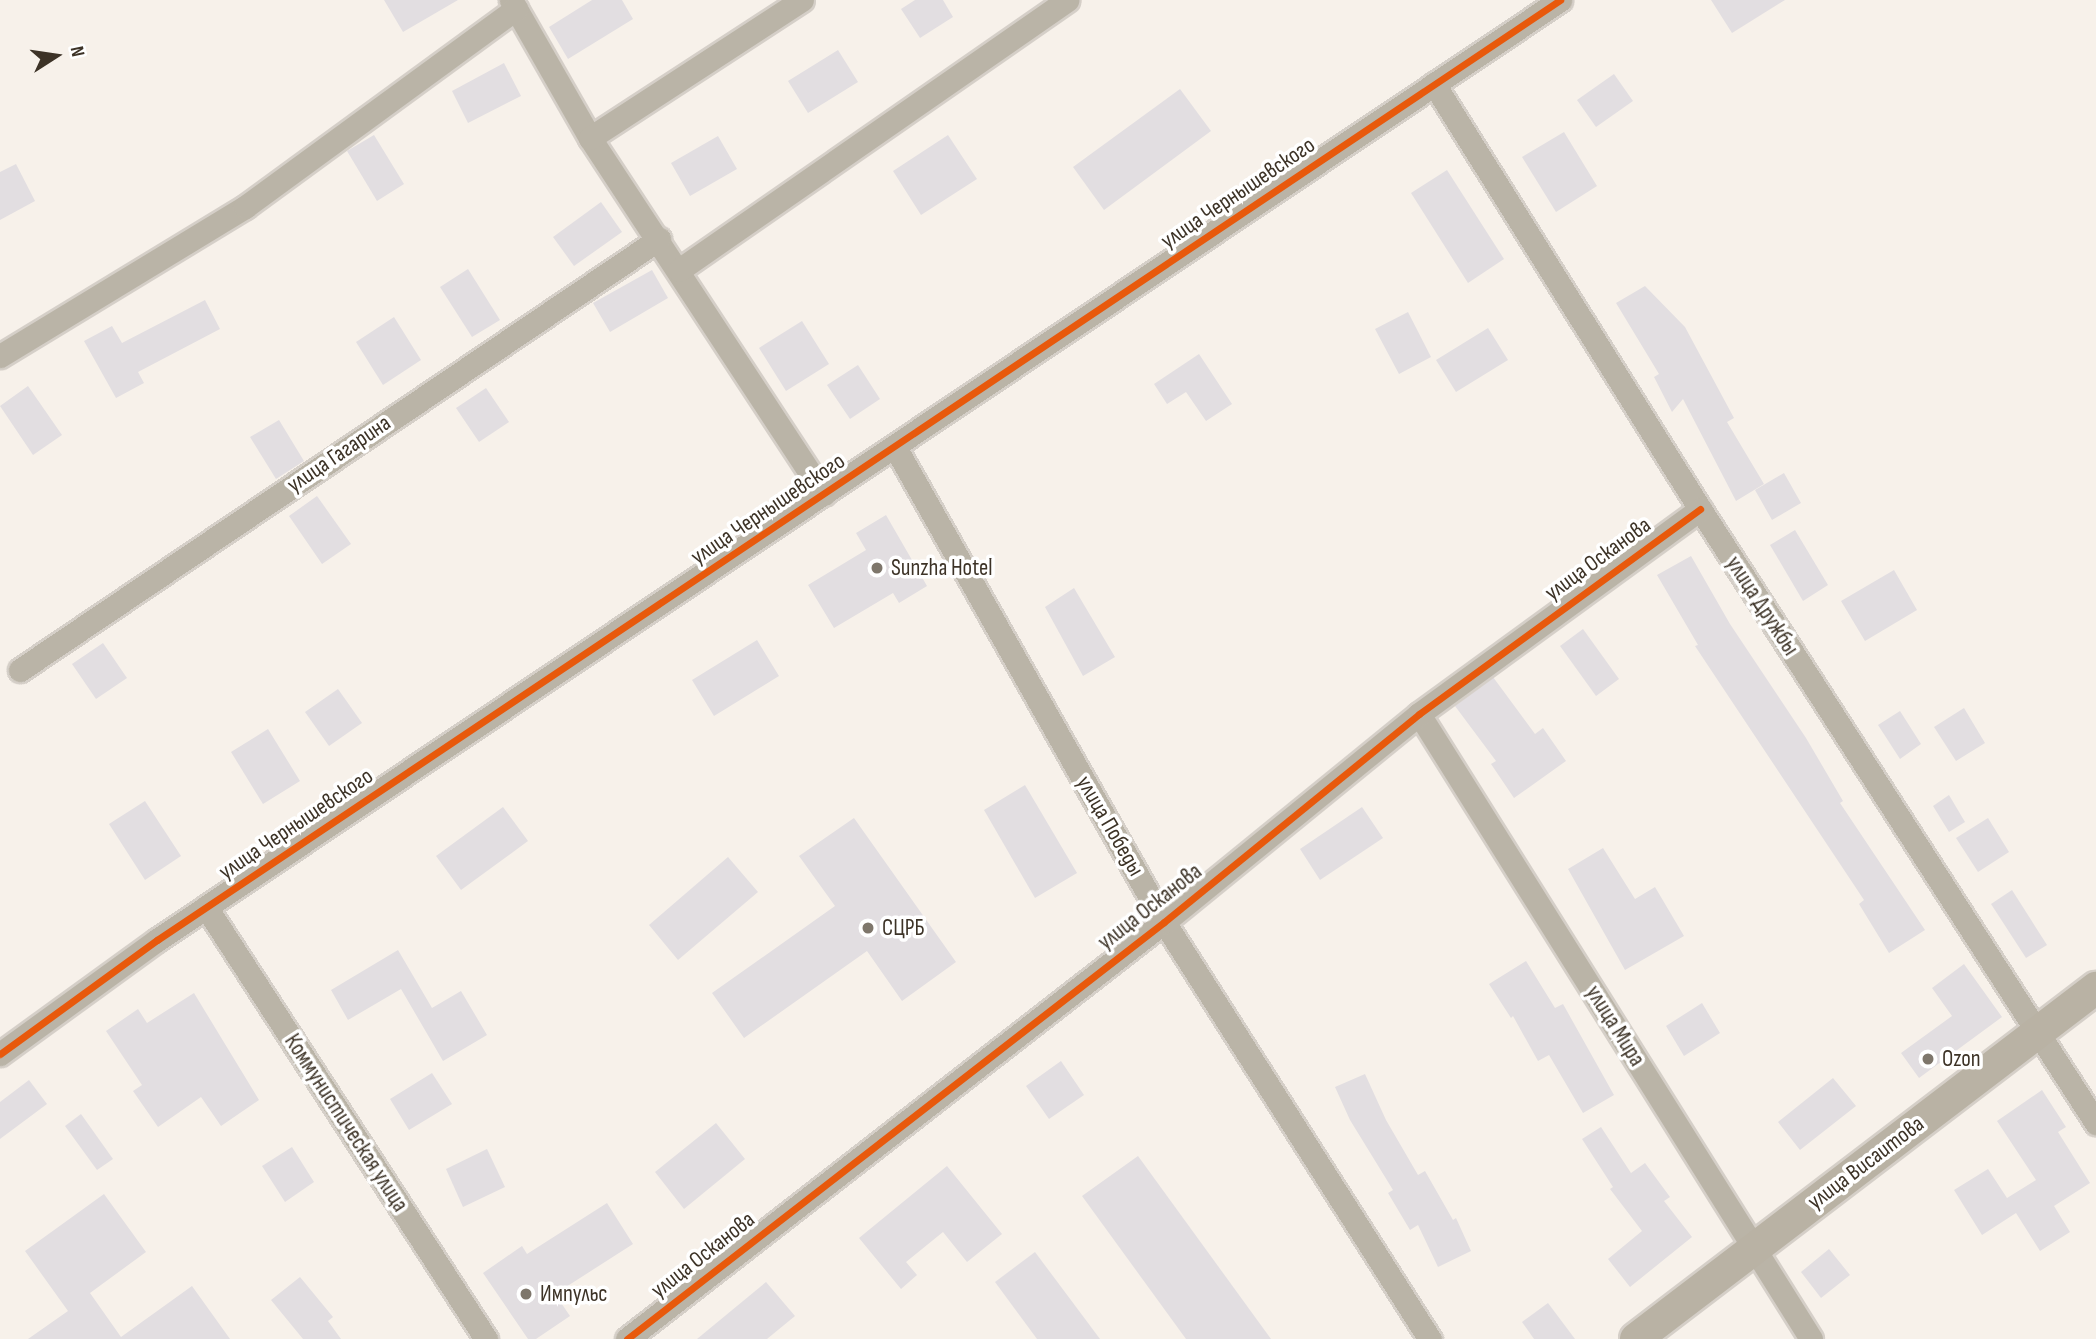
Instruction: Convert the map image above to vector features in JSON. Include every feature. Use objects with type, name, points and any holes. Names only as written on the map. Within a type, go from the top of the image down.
[{"type":"street","points":[[590,138],[803,0]]},
{"type":"street","points":[[679,270],[1067,0]]},
{"type":"street","name":"улица Чернышевского","points":[[0,1054],[206,907],[1560,0]]},
{"type":"street","points":[[0,356],[245,207],[513,4],[590,138],[659,239],[824,494]]},
{"type":"street","name":"улица Дружбы","points":[[1434,85],[1700,509],[2096,1123]]},
{"type":"street","name":"улица Гагарина","points":[[20,670],[659,239]]},
{"type":"street","name":"улица Победы","points":[[895,447],[1164,922],[1430,1339]]},
{"type":"street","name":"улица Осканова","points":[[627,1339],[1164,922],[1419,714],[1700,509]]},
{"type":"street","name":"улица Мира","points":[[1419,714],[1811,1339]]},
{"type":"street","name":"Коммунистическая улица","points":[[206,907],[486,1339]]},
{"type":"street","name":"улица Висаитова","points":[[1636,1339],[2096,988]]},
{"type":"building","points":[[384,0],[458,0],[403,32]]},
{"type":"building","points":[[592,0],[622,0],[633,19],[568,59],[549,27]]},
{"type":"building","points":[[915,0],[943,0],[953,17],[920,38],[901,9]]},
{"type":"building","points":[[1711,0],[1785,0],[1732,33]]},
{"type":"building","points":[[838,50],[858,82],[808,113],[788,81]]},
{"type":"building","points":[[504,63],[521,96],[468,123],[452,91]]},
{"type":"building","points":[[1614,74],[1633,101],[1596,127],[1577,100]]},
{"type":"building","points":[[1180,89],[1211,131],[1104,210],[1073,167]]},
{"type":"building","points":[[1564,132],[1597,186],[1556,212],[1522,157]]},
{"type":"building","points":[[374,135],[404,184],[377,201],[347,151]]},
{"type":"building","points":[[948,135],[977,179],[921,215],[893,171]]},
{"type":"building","points":[[718,136],[737,169],[690,196],[671,163]]},
{"type":"building","points":[[16,164],[35,201],[0,220],[0,172]]},
{"type":"building","points":[[1447,170],[1504,259],[1468,283],[1411,193]]},
{"type":"building","points":[[601,202],[622,232],[574,266],[553,237]]},
{"type":"building","points":[[468,269],[500,320],[472,337],[440,287]]},
{"type":"building","points":[[652,270],[668,298],[610,332],[593,303]]},
{"type":"building","points":[[1645,286],[1685,327],[1734,418],[1727,422],[1764,484],[1736,501],[1683,399],[1672,412],[1654,377],[1659,374],[1616,303]]},
{"type":"building","points":[[205,300],[220,329],[138,372],[144,383],[116,398],[84,341],[112,326],[122,343]]},
{"type":"building","points":[[1408,312],[1431,357],[1399,374],[1375,329]]},
{"type":"building","points":[[394,317],[421,360],[383,385],[356,342]]},
{"type":"building","points":[[802,321],[829,364],[786,391],[759,348]]},
{"type":"building","points":[[1488,328],[1508,360],[1456,392],[1436,360]]},
{"type":"building","points":[[1199,354],[1232,404],[1206,421],[1186,392],[1167,404],[1154,384]]},
{"type":"building","points":[[858,365],[880,399],[850,419],[827,385]]},
{"type":"building","points":[[28,386],[62,435],[33,455],[0,406]]},
{"type":"building","points":[[486,388],[509,422],[479,442],[456,408]]},
{"type":"building","points":[[279,420],[304,461],[276,479],[250,437]]},
{"type":"building","points":[[1784,473],[1801,503],[1772,520],[1755,490]]},
{"type":"building","points":[[317,496],[351,544],[322,564],[289,516]]},
{"type":"building","name":"Sunzha Hotel","points":[[886,515],[927,586],[899,603],[893,593],[834,628],[808,585],[866,550],[856,533]]},
{"type":"building","points":[[1795,530],[1828,585],[1803,601],[1770,545]]},
{"type":"building","points":[[1691,556],[1730,624],[1806,738],[1843,801],[1840,803],[1925,930],[1889,953],[1859,904],[1864,900],[1695,646],[1698,645],[1657,575]]},
{"type":"building","points":[[1894,570],[1917,610],[1865,641],[1841,601]]},
{"type":"building","points":[[1074,588],[1115,657],[1083,676],[1045,607]]},
{"type":"building","points":[[1583,629],[1619,679],[1596,696],[1560,646]]},
{"type":"building","points":[[757,640],[779,676],[714,716],[692,680]]},
{"type":"building","points":[[103,643],[127,678],[96,699],[72,664]]},
{"type":"building","points":[[1493,677],[1535,734],[1543,728],[1566,761],[1514,798],[1491,764],[1496,761],[1455,706]]},
{"type":"building","points":[[338,689],[362,723],[329,746],[305,712]]},
{"type":"building","points":[[1964,708],[1985,743],[1956,761],[1934,727]]},
{"type":"building","points":[[1900,711],[1921,744],[1900,759],[1878,725]]},
{"type":"building","points":[[268,729],[300,781],[263,804],[231,752]]},
{"type":"building","points":[[1025,785],[1077,873],[1035,898],[984,810]]},
{"type":"building","points":[[1949,795],[1965,822],[1949,832],[1933,806]]},
{"type":"building","points":[[145,801],[181,856],[145,880],[109,824]]},
{"type":"building","points":[[503,807],[528,841],[461,890],[436,856]]},
{"type":"building","points":[[1362,807],[1383,838],[1320,880],[1300,849]]},
{"type":"building","name":"СЦРБ","points":[[854,818],[956,962],[902,1001],[867,951],[744,1038],[712,993],[835,906],[799,856]]},
{"type":"building","points":[[1988,818],[2009,852],[1978,872],[1956,838]]},
{"type":"building","points":[[1603,848],[1635,899],[1655,887],[1684,936],[1625,970],[1568,869]]},
{"type":"building","points":[[728,857],[758,892],[678,960],[649,925]]},
{"type":"building","points":[[2012,890],[2047,945],[2026,958],[1991,904]]},
{"type":"building","points":[[398,950],[432,1008],[461,991],[487,1035],[443,1061],[401,989],[348,1020],[331,990]]},
{"type":"building","points":[[1526,961],[1555,1008],[1563,1004],[1614,1095],[1583,1113],[1549,1055],[1538,1061],[1513,1016],[1511,1018],[1489,984]]},
{"type":"building","points":[[1964,964],[2002,1017],[1919,1078],[1901,1053],[1952,1016],[1932,988]]},
{"type":"building","points":[[194,993],[259,1100],[221,1126],[201,1097],[158,1127],[133,1091],[142,1085],[106,1031],[138,1009],[147,1023]]},
{"type":"building","points":[[1702,1003],[1720,1033],[1684,1056],[1666,1026]]},
{"type":"building","points":[[1061,1061],[1084,1095],[1049,1119],[1026,1086]]},
{"type":"building","points":[[432,1073],[452,1104],[409,1130],[390,1099]]},
{"type":"building","points":[[1365,1074],[1386,1120],[1418,1175],[1425,1171],[1453,1220],[1456,1218],[1471,1251],[1438,1267],[1418,1225],[1410,1230],[1388,1193],[1393,1190],[1350,1120],[1335,1087]]},
{"type":"building","points":[[1833,1078],[1856,1106],[1800,1150],[1778,1122]]},
{"type":"building","points":[[29,1080],[47,1104],[0,1139],[0,1102]]},
{"type":"building","points":[[2042,1090],[2066,1127],[2058,1132],[2090,1183],[2054,1206],[2070,1232],[2040,1251],[2016,1213],[1982,1235],[1954,1190],[1988,1169],[2007,1198],[2036,1180],[1997,1121]]},
{"type":"building","points":[[81,1114],[113,1159],[97,1170],[65,1126]]},
{"type":"building","points":[[716,1123],[745,1159],[684,1209],[655,1172]]},
{"type":"building","points":[[1601,1127],[1631,1173],[1645,1163],[1670,1197],[1664,1201],[1692,1237],[1630,1287],[1608,1259],[1642,1231],[1610,1189],[1613,1187],[1582,1139]]},
{"type":"building","points":[[292,1147],[314,1182],[285,1202],[262,1166]]},
{"type":"building","points":[[487,1149],[505,1187],[463,1207],[446,1169]]},
{"type":"building","points":[[1138,1156],[1271,1339],[1186,1339],[1082,1196]]},
{"type":"building","points":[[947,1166],[1002,1234],[967,1262],[943,1232],[906,1262],[917,1275],[901,1289],[859,1238]]},
{"type":"building","points":[[104,1194],[146,1252],[90,1293],[121,1337],[192,1286],[230,1339],[28,1339],[68,1311],[25,1251]]},
{"type":"building","points":[[607,1203],[633,1244],[555,1294],[570,1316],[536,1339],[528,1339],[483,1273],[522,1246],[527,1254]]},
{"type":"building","points":[[1829,1249],[1850,1275],[1821,1298],[1801,1272]]},
{"type":"building","points":[[1035,1252],[1100,1339],[1037,1339],[995,1282]]},
{"type":"building","points":[[300,1277],[333,1317],[328,1321],[341,1339],[303,1339],[271,1300]]},
{"type":"building","points":[[766,1282],[795,1316],[767,1339],[697,1339]]},
{"type":"building","points":[[1548,1303],[1575,1339],[1534,1339],[1522,1322]]},
{"type":"cycle path","points":[[0,1054],[157,940],[1560,0]]},
{"type":"cycle path","points":[[627,1339],[1164,922],[1419,714],[1700,509]]},
{"type":"place","name":"Sunzha Hotel","points":[[877,568]]},
{"type":"place","name":"СЦРБ","points":[[868,928]]},
{"type":"place","name":"Ozon","points":[[1928,1059]]},
{"type":"place","name":"Импульс","points":[[526,1294]]}]
